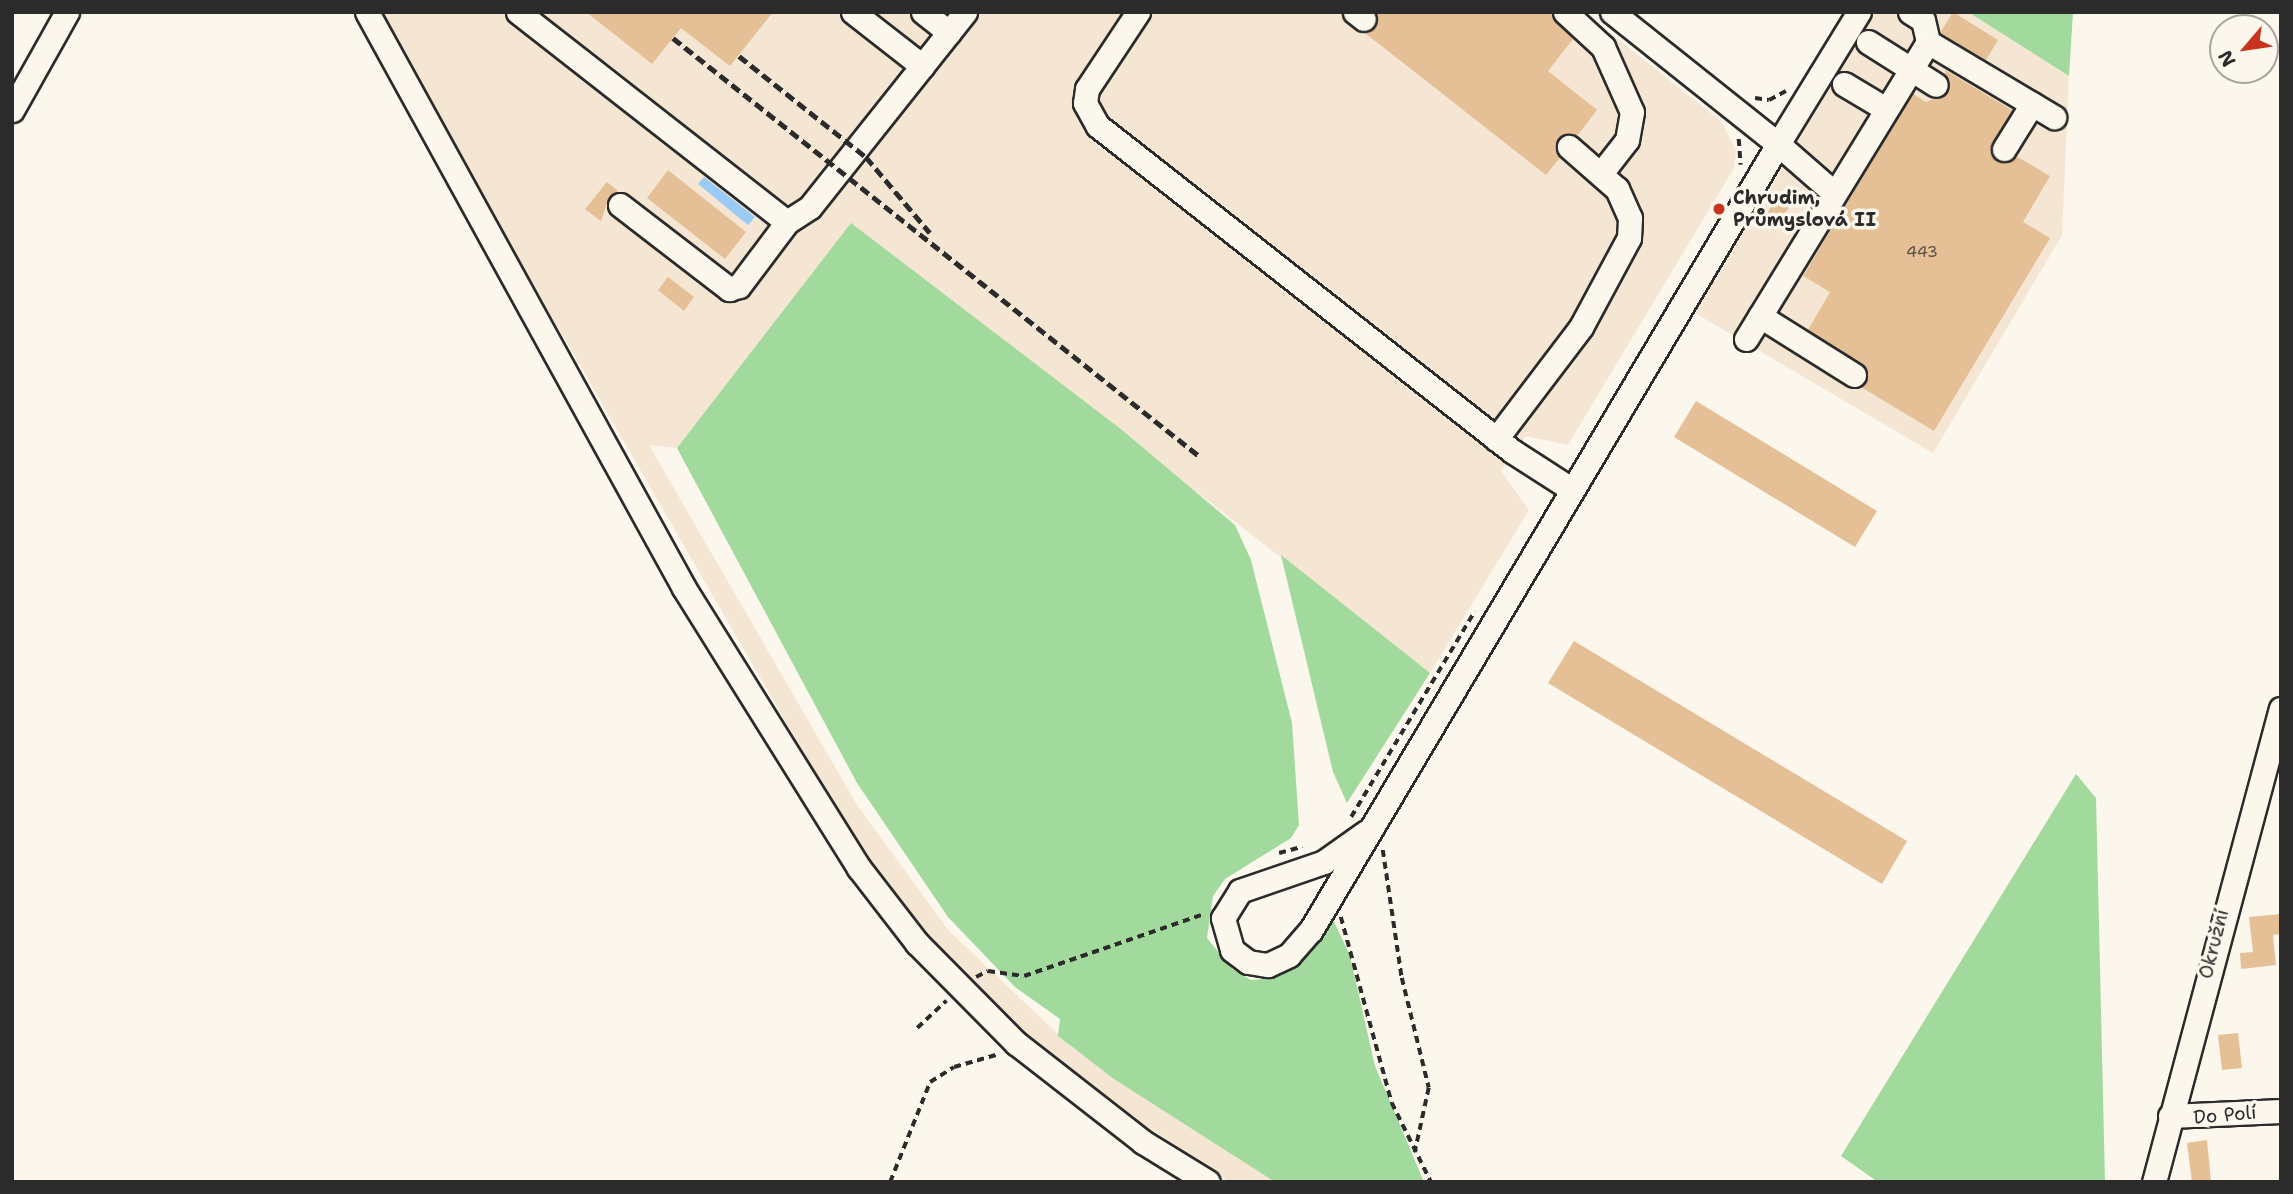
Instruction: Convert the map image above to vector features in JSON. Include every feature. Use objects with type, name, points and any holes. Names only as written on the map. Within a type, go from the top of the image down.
[{"type":"street","points":[[12,110],[66,12]]},
{"type":"street","points":[[367,12],[718,646],[859,868],[953,994],[1143,1142],[1208,1182]]},
{"type":"street","points":[[518,12],[787,222]]},
{"type":"street","points":[[853,12],[922,66]]},
{"type":"street","points":[[923,12],[949,32]]},
{"type":"street","points":[[620,205],[729,289],[739,286],[787,222],[810,207],[965,12]]},
{"type":"street","points":[[1138,12],[1087,89],[1085,103],[1098,126],[1496,439],[1571,489]]},
{"type":"street","points":[[1565,12],[1603,47],[1632,112],[1627,140],[1602,172]]},
{"type":"street","points":[[1612,12],[1778,144],[1833,192]]},
{"type":"street","points":[[1369,827],[1324,862],[1250,884],[1226,908],[1223,930],[1232,950],[1248,962],[1268,965],[1300,944],[1859,12]]},
{"type":"street","points":[[1746,338],[1833,192],[1928,42],[1923,20],[1910,12]]},
{"type":"street","points":[[1868,42],[1936,85]]},
{"type":"street","points":[[1928,42],[2054,117]]},
{"type":"street","points":[[1844,84],[1886,109]]},
{"type":"street","points":[[2004,149],[2032,104]]},
{"type":"street","points":[[1496,439],[1581,327],[1624,253],[1630,218],[1602,172],[1569,146]]},
{"type":"street","points":[[1760,316],[1854,375]]},
{"type":"street","name":"Okružní","points":[[2154,1182],[2281,709]]},
{"type":"street","name":"Do Polí","points":[[2170,1116],[2281,1111]]},
{"type":"path","points":[[1751,95],[1769,100],[1792,84]]},
{"type":"path","points":[[1369,827],[1382,845],[1402,978],[1429,1088],[1415,1153]]},
{"type":"path","points":[[1331,896],[1352,947],[1392,1103],[1431,1182]]},
{"type":"path","points":[[917,1028],[953,994],[985,972],[1024,976],[1226,908]]},
{"type":"path","points":[[890,1182],[930,1082],[1016,1043]]},
{"type":"shaded area","points":[[376,12],[1584,12],[1721,121],[1736,150],[1734,168],[1568,445],[1526,436],[1501,471],[1529,510],[1430,673],[851,224],[677,448],[649,445],[857,805],[949,931],[1075,1050],[1275,1182],[1230,1182],[1060,1068],[958,977],[870,868]]},
{"type":"shaded area","points":[[1875,12],[1968,12],[2069,76],[2062,235],[1933,453],[1695,313]]},
{"type":"green space","points":[[1968,12],[2073,12],[2069,76]]},
{"type":"green space","points":[[851,223],[1122,430],[1235,525],[1251,560],[1292,723],[1299,825],[1291,838],[1225,879],[1213,896],[1207,938],[1232,969],[1251,980],[1263,979],[1311,953],[1331,915],[1350,956],[1375,1066],[1424,1182],[1275,1182],[1114,1079],[1058,1036],[1060,1019],[1015,987],[948,917],[857,783],[677,448]]},
{"type":"green space","points":[[1281,555],[1430,673],[1347,803],[1333,772]]},
{"type":"green space","points":[[2076,774],[2096,798],[2105,1182],[1878,1182],[1841,1156]]},
{"type":"water","points":[[704,177],[755,217],[748,225],[698,184]]},
{"type":"building","points":[[586,12],[773,12],[730,66],[681,28],[652,64]]},
{"type":"building","points":[[1376,12],[1551,12],[1573,39],[1548,71],[1597,110],[1577,136],[1558,138],[1560,158],[1546,175],[1365,33],[1375,27]]},
{"type":"building","points":[[1953,12],[1998,40],[1986,60],[1940,33]]},
{"type":"building","points":[[1945,70],[2012,110],[1991,155],[2003,163],[2016,156],[2050,176],[2023,222],[2050,238],[1934,431],[1861,387],[1866,368],[1808,330],[1830,292],[1803,276],[1913,94],[1926,102],[1947,93]]},
{"type":"building","points":[[668,170],[746,232],[725,259],[647,198]]},
{"type":"building","points":[[607,182],[618,191],[609,197],[601,221],[585,209]]},
{"type":"building","points":[[1776,197],[1792,202],[1777,228],[1764,220]]},
{"type":"building","points":[[668,277],[694,297],[684,311],[658,290]]},
{"type":"building","points":[[1696,401],[1877,511],[1855,547],[1674,437]]},
{"type":"building","points":[[1574,641],[1907,841],[1882,884],[1548,683]]},
{"type":"building","points":[[2281,914],[2281,934],[2273,935],[2276,965],[2241,969],[2240,953],[2253,952],[2249,917]]},
{"type":"building","points":[[2238,1033],[2242,1068],[2222,1070],[2218,1035]]},
{"type":"building","points":[[2207,1140],[2211,1182],[2192,1182],[2187,1143]]},
{"type":"railway","points":[[673,38],[1199,456]]},
{"type":"railway","points":[[739,56],[866,157],[930,233]]},
{"type":"place","name":"Chrudim, Průmyslová II","points":[[1719,209]]}]
